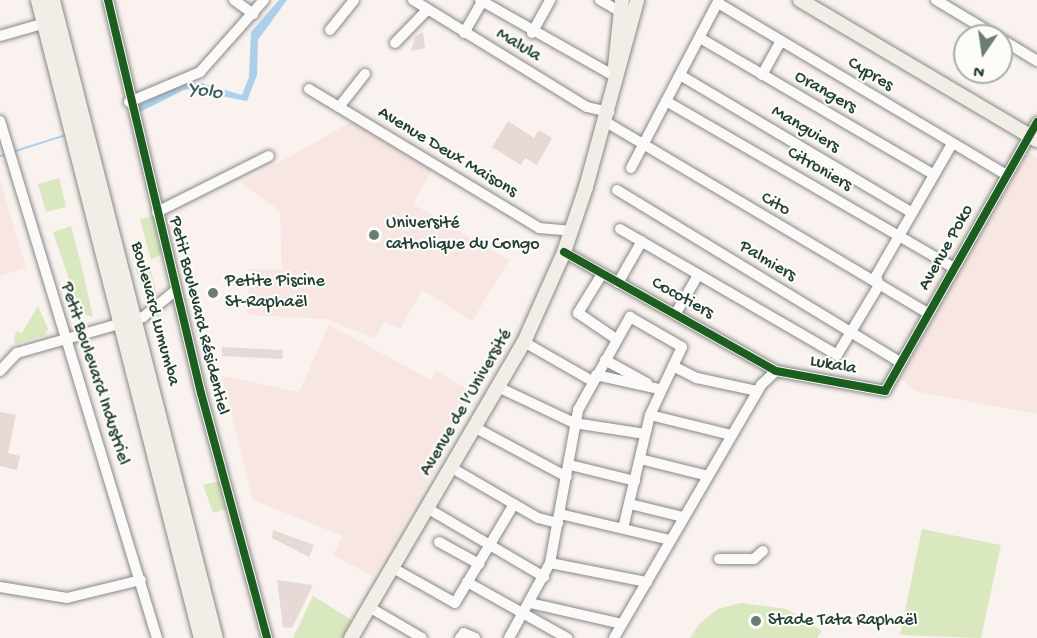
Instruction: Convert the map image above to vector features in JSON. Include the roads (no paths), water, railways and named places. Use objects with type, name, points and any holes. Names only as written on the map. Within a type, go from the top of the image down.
[{"type":"highway","name":"Boulevard Lumumba","points":[[38,0],[50,22],[76,118],[121,324],[201,638]]},
{"type":"highway","name":"Boulevard Lumumba","points":[[50,22],[52,0]]},
{"type":"highway","name":"Boulevard Lumumba","points":[[83,147],[136,320],[215,638]]},
{"type":"main road","name":"Avenue de l’Université","points":[[351,638],[500,388],[569,254],[572,231],[608,117],[616,77],[637,0]]},
{"type":"main road","points":[[800,0],[1033,138]]},
{"type":"main road","points":[[616,77],[620,6]]},
{"type":"street","name":"Petit Boulevard Résidentiel","points":[[108,0],[129,104],[267,638]]},
{"type":"street","points":[[234,0],[253,14]]},
{"type":"street","points":[[129,104],[200,72],[264,0]]},
{"type":"street","points":[[330,30],[354,0]]},
{"type":"street","name":"Malula","points":[[413,0],[587,107],[608,117]]},
{"type":"street","points":[[464,33],[482,0],[532,33],[616,77]]},
{"type":"street","points":[[532,33],[550,0]]},
{"type":"street","points":[[600,0],[620,6]]},
{"type":"street","points":[[936,0],[976,24]]},
{"type":"street","points":[[631,168],[719,1]]},
{"type":"street","name":"Cypres","points":[[719,1],[1005,174]]},
{"type":"street","points":[[395,43],[427,10]]},
{"type":"street","points":[[0,36],[50,22]]},
{"type":"street","name":"Orangers","points":[[700,38],[934,175]]},
{"type":"street","points":[[762,75],[782,41]]},
{"type":"street","points":[[1013,46],[1037,61]]},
{"type":"street","points":[[339,107],[365,74]]},
{"type":"street","name":"Manguiers","points":[[680,75],[912,213]]},
{"type":"street","name":"Avenue Deux Maisons","points":[[309,89],[539,228],[572,231]]},
{"type":"street","name":"Citroniers","points":[[666,101],[954,268]]},
{"type":"street","name":"Cito","points":[[608,117],[642,147],[928,313]]},
{"type":"street","name":"Petit Boulevard Industriel","points":[[0,120],[64,339],[141,580],[157,638]]},
{"type":"street","name":"Avenue Poko","points":[[885,391],[1005,174],[1033,138],[1037,122]]},
{"type":"street","points":[[620,229],[834,355],[851,332],[879,285],[876,276],[952,144]]},
{"type":"street","points":[[157,212],[269,156]]},
{"type":"street","name":"Palmiers","points":[[617,190],[900,362]]},
{"type":"street","points":[[618,283],[642,242]]},
{"type":"street","name":"Cocotiers","points":[[569,254],[776,370]]},
{"type":"street","points":[[602,274],[578,313],[616,339]]},
{"type":"street","points":[[676,313],[698,275]]},
{"type":"street","points":[[1,364],[16,353],[136,320],[176,290]]},
{"type":"street","points":[[509,638],[550,563],[570,465],[574,423],[594,378],[629,318],[636,319],[681,345],[673,366],[659,389],[650,415],[623,528]]},
{"type":"street","points":[[524,342],[594,378],[659,389]]},
{"type":"street","points":[[605,360],[659,389]]},
{"type":"street","points":[[673,366],[697,378],[757,391]]},
{"type":"street","points":[[614,638],[757,391],[776,370]]},
{"type":"street","name":"Lukala","points":[[776,370],[885,391]]},
{"type":"street","points":[[500,388],[574,423],[645,434]]},
{"type":"street","points":[[650,415],[731,435]]},
{"type":"street","points":[[476,428],[567,477]]},
{"type":"street","points":[[640,459],[708,476]]},
{"type":"street","points":[[570,465],[635,481]]},
{"type":"street","points":[[452,468],[514,504],[559,519],[623,528],[670,540]]},
{"type":"street","points":[[393,568],[455,603],[514,504]]},
{"type":"street","points":[[630,504],[683,517]]},
{"type":"street","points":[[427,508],[544,577]]},
{"type":"street","points":[[439,542],[478,564]]},
{"type":"street","points":[[719,559],[754,559],[763,551]]},
{"type":"street","points":[[550,563],[647,582]]},
{"type":"street","points":[[0,587],[67,598],[141,580]]},
{"type":"street","points":[[467,582],[567,638]]},
{"type":"street","points":[[530,603],[622,624]]},
{"type":"street","points":[[369,608],[422,638]]},
{"type":"street","points":[[460,638],[464,633],[475,638]]},
{"type":"water","points":[[279,0],[287,0],[258,40],[257,75],[247,101],[186,89],[138,113],[136,106],[186,83],[201,83],[242,95],[249,77],[251,32]]},
{"type":"waterway","name":"Yolo","points":[[12,152],[66,135]]},
{"type":"waterway","name":"Yolo","points":[[0,156],[6,154]]},
{"type":"place","name":"Université catholique du Congo","points":[[374,235]]},
{"type":"place","name":"Petite Piscine St-Raphaël","points":[[213,293]]},
{"type":"place","name":"Stade Tata Raphaël","points":[[756,621]]}]
